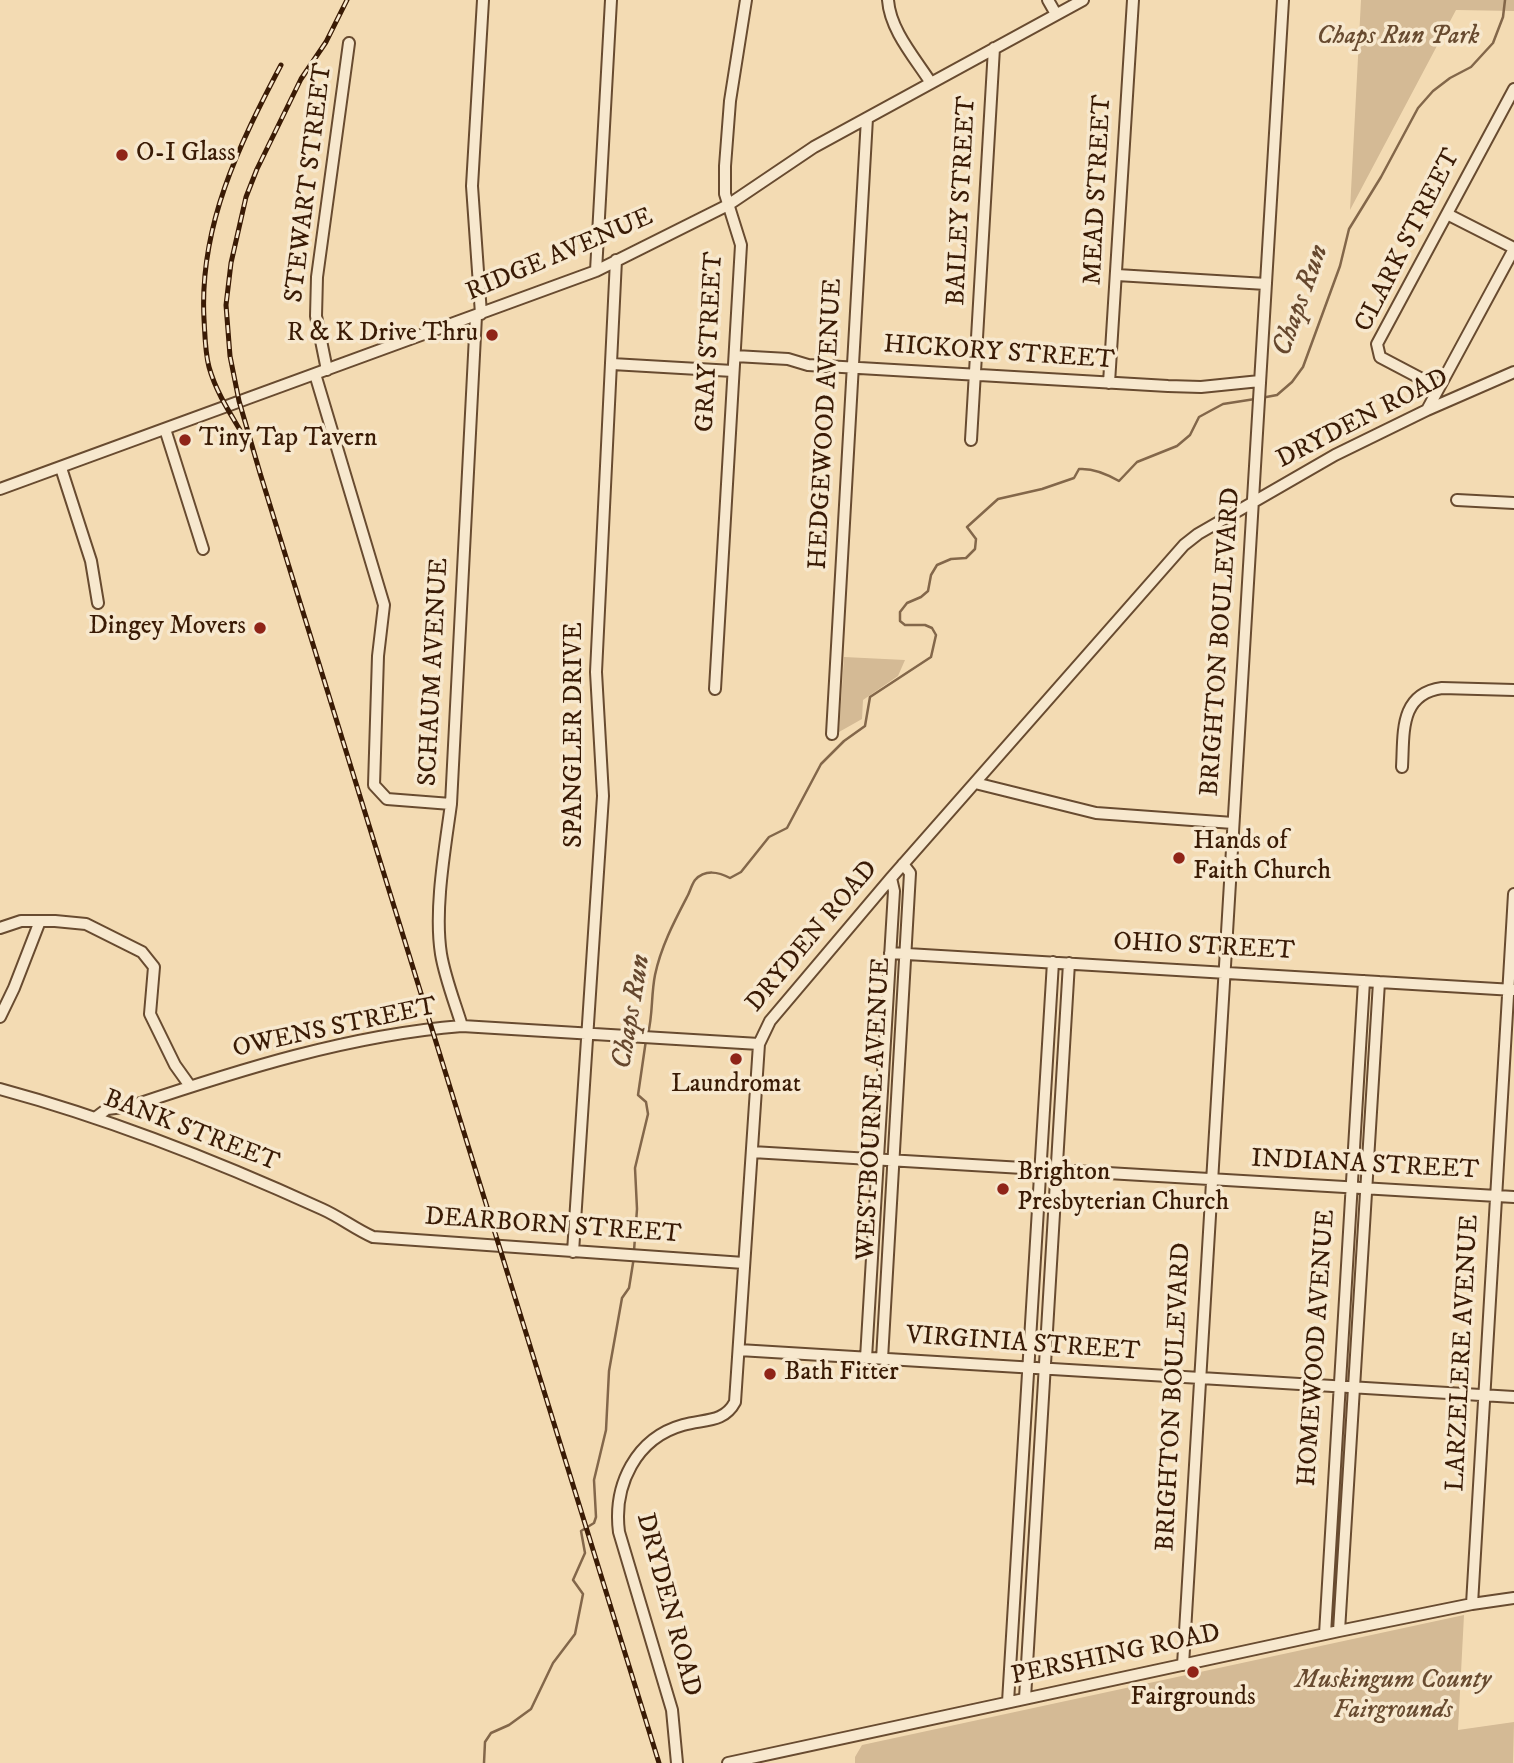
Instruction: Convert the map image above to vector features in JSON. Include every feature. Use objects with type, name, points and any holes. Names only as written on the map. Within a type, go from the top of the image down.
[{"type":"street","name":"SCHAUM AVENUE","points":[[462,1026],[441,957],[439,938],[443,865],[451,804],[478,315],[472,186],[483,0]]},
{"type":"street","points":[[596,271],[611,0]]},
{"type":"street","name":"GRAY STREET","points":[[715,689],[741,245],[725,194],[725,166],[730,101],[746,0]]},
{"type":"street","points":[[888,0],[888,10],[898,30],[930,83]]},
{"type":"street","points":[[1048,0],[1056,14]]},
{"type":"street","name":"RIDGE AVENUE","points":[[0,489],[596,271],[728,205],[806,151],[1083,0]]},
{"type":"street","name":"MEAD STREET","points":[[1109,383],[1133,0]]},
{"type":"street","name":"BRIGHTON BOULEVARD","points":[[1183,1665],[1283,0]]},
{"type":"street","name":"STEWART STREET","points":[[327,370],[316,316],[317,277],[349,43]]},
{"type":"street","name":"BAILEY STREET","points":[[971,440],[994,48]]},
{"type":"street","name":"CLARK STREET","points":[[1437,387],[1380,357],[1377,344],[1514,89]]},
{"type":"street","name":"HEDGEWOOD AVENUE","points":[[832,734],[867,118]]},
{"type":"street","points":[[1427,410],[1514,248],[1447,214]]},
{"type":"street","name":"SPANGLER DRIVE","points":[[573,1252],[603,796],[596,672],[617,260]]},
{"type":"street","points":[[1117,275],[1266,284]]},
{"type":"street","name":"HICKORY STREET","points":[[735,356],[788,359],[808,365],[1109,383],[1201,387],[1260,386]]},
{"type":"street","points":[[612,364],[733,371]]},
{"type":"street","name":"DRYDEN ROAD","points":[[677,1763],[672,1710],[619,1532],[618,1502],[628,1470],[652,1440],[672,1428],[720,1418],[728,1413],[735,1402],[759,1044],[770,1021],[903,864],[1184,545],[1335,455],[1427,410],[1514,372]]},
{"type":"street","points":[[315,374],[384,605],[378,656],[374,785],[387,799],[451,804]]},
{"type":"street","points":[[165,429],[203,549]]},
{"type":"street","points":[[61,468],[91,561],[98,603]]},
{"type":"street","points":[[1457,500],[1514,503]]},
{"type":"street","points":[[1402,767],[1407,712],[1419,696],[1442,688],[1514,690]]},
{"type":"street","points":[[975,783],[1096,813],[1233,823]]},
{"type":"street","name":"WESTBOURNE AVENUE","points":[[882,1359],[911,872],[903,864]]},
{"type":"street","name":"WESTBOURNE AVENUE","points":[[866,1358],[894,891],[891,878]]},
{"type":"street","name":"LARZELERE AVENUE","points":[[1472,1604],[1511,990],[1514,894]]},
{"type":"street","points":[[0,1017],[40,921]]},
{"type":"street","points":[[0,928],[10,923],[72,922],[99,929],[142,952],[154,967],[150,1014],[174,1065],[190,1086]]},
{"type":"street","name":"OHIO STREET","points":[[890,953],[1511,990]]},
{"type":"street","points":[[1008,1702],[1053,962]]},
{"type":"street","points":[[1025,1698],[1069,963]]},
{"type":"street","name":"HOMEWOOD AVENUE","points":[[1325,1634],[1364,981]]},
{"type":"street","name":"HOMEWOOD AVENUE","points":[[1339,1631],[1379,982]]},
{"type":"street","name":"OWENS STREET","points":[[95,1118],[107,1109],[132,1106],[278,1059],[403,1032],[462,1026],[759,1044]]},
{"type":"street","name":"BANK STREET","points":[[0,1089],[95,1118],[191,1153],[323,1209],[360,1231]]},
{"type":"street","name":"INDIANA STREET","points":[[752,1152],[1514,1197]]},
{"type":"street","name":"DEARBORN STREET","points":[[360,1231],[373,1237],[744,1263]]},
{"type":"street","name":"VIRGINIA STREET","points":[[739,1350],[1514,1397]]},
{"type":"street","name":"PERSHING ROAD","points":[[728,1763],[1339,1631],[1514,1598]]},
{"type":"green space","name":"Chaps Run Park","points":[[1361,0],[1514,0],[1514,11],[1456,10],[1350,210]]},
{"type":"green space","points":[[844,657],[905,660],[898,676],[863,700],[862,719],[839,732]]},
{"type":"green space","name":"Muskingum County Fairgrounds","points":[[1464,1615],[1458,1730],[1514,1722],[1513,1763],[855,1763],[855,1757],[862,1745]]},
{"type":"waterway","name":"Chaps Run","points":[[1261,398],[1277,395],[1292,382],[1303,367],[1340,266],[1349,229],[1418,108],[1433,91],[1471,67],[1493,43],[1503,17],[1505,0]]},
{"type":"waterway","name":"Chaps Run","points":[[648,1034],[654,982],[661,954],[694,882],[703,874],[717,873],[730,878],[741,872],[769,837],[787,828],[821,764],[844,741],[865,726],[870,697],[931,657],[936,635],[932,628],[925,625],[905,625],[900,621],[900,612],[907,603],[928,591],[931,575],[937,565],[951,559],[966,558],[975,549],[976,539],[967,527],[998,499],[1074,478],[1079,469],[1089,469],[1119,481],[1137,462],[1177,446],[1190,435],[1199,417],[1223,404],[1255,399]]},
{"type":"waterway","name":"Chaps Run","points":[[634,1251],[637,1209],[635,1168],[648,1114],[646,1102],[638,1095],[646,1040]]},
{"type":"waterway","name":"Chaps Run","points":[[484,1763],[485,1742],[491,1733],[509,1725],[531,1709],[553,1663],[575,1634],[583,1594],[573,1580],[585,1553],[581,1531],[594,1523],[596,1517],[594,1480],[606,1430],[609,1371],[622,1298],[629,1288],[634,1257]]},
{"type":"railway","points":[[347,0],[326,42],[301,79],[246,197],[231,263],[226,305],[230,356],[239,401],[260,473],[659,1763]]},
{"type":"railway","points":[[243,435],[219,394],[209,367],[205,337],[204,285],[208,251],[225,187],[251,125],[281,65]]},
{"type":"place","name":"O-I Glass","points":[[122,155]]},
{"type":"place","name":"R & K Drive Thru","points":[[492,335]]},
{"type":"place","name":"Tiny Tap Tavern","points":[[185,440]]},
{"type":"place","name":"Dingey Movers","points":[[260,628]]},
{"type":"place","name":"Hands of Faith Church","points":[[1179,858]]},
{"type":"place","name":"Laundromat","points":[[736,1059]]},
{"type":"place","name":"Brighton Presbyterian Church","points":[[1003,1189]]},
{"type":"place","name":"Bath Fitter","points":[[770,1374]]},
{"type":"place","name":"Fairgrounds","points":[[1193,1672]]}]
